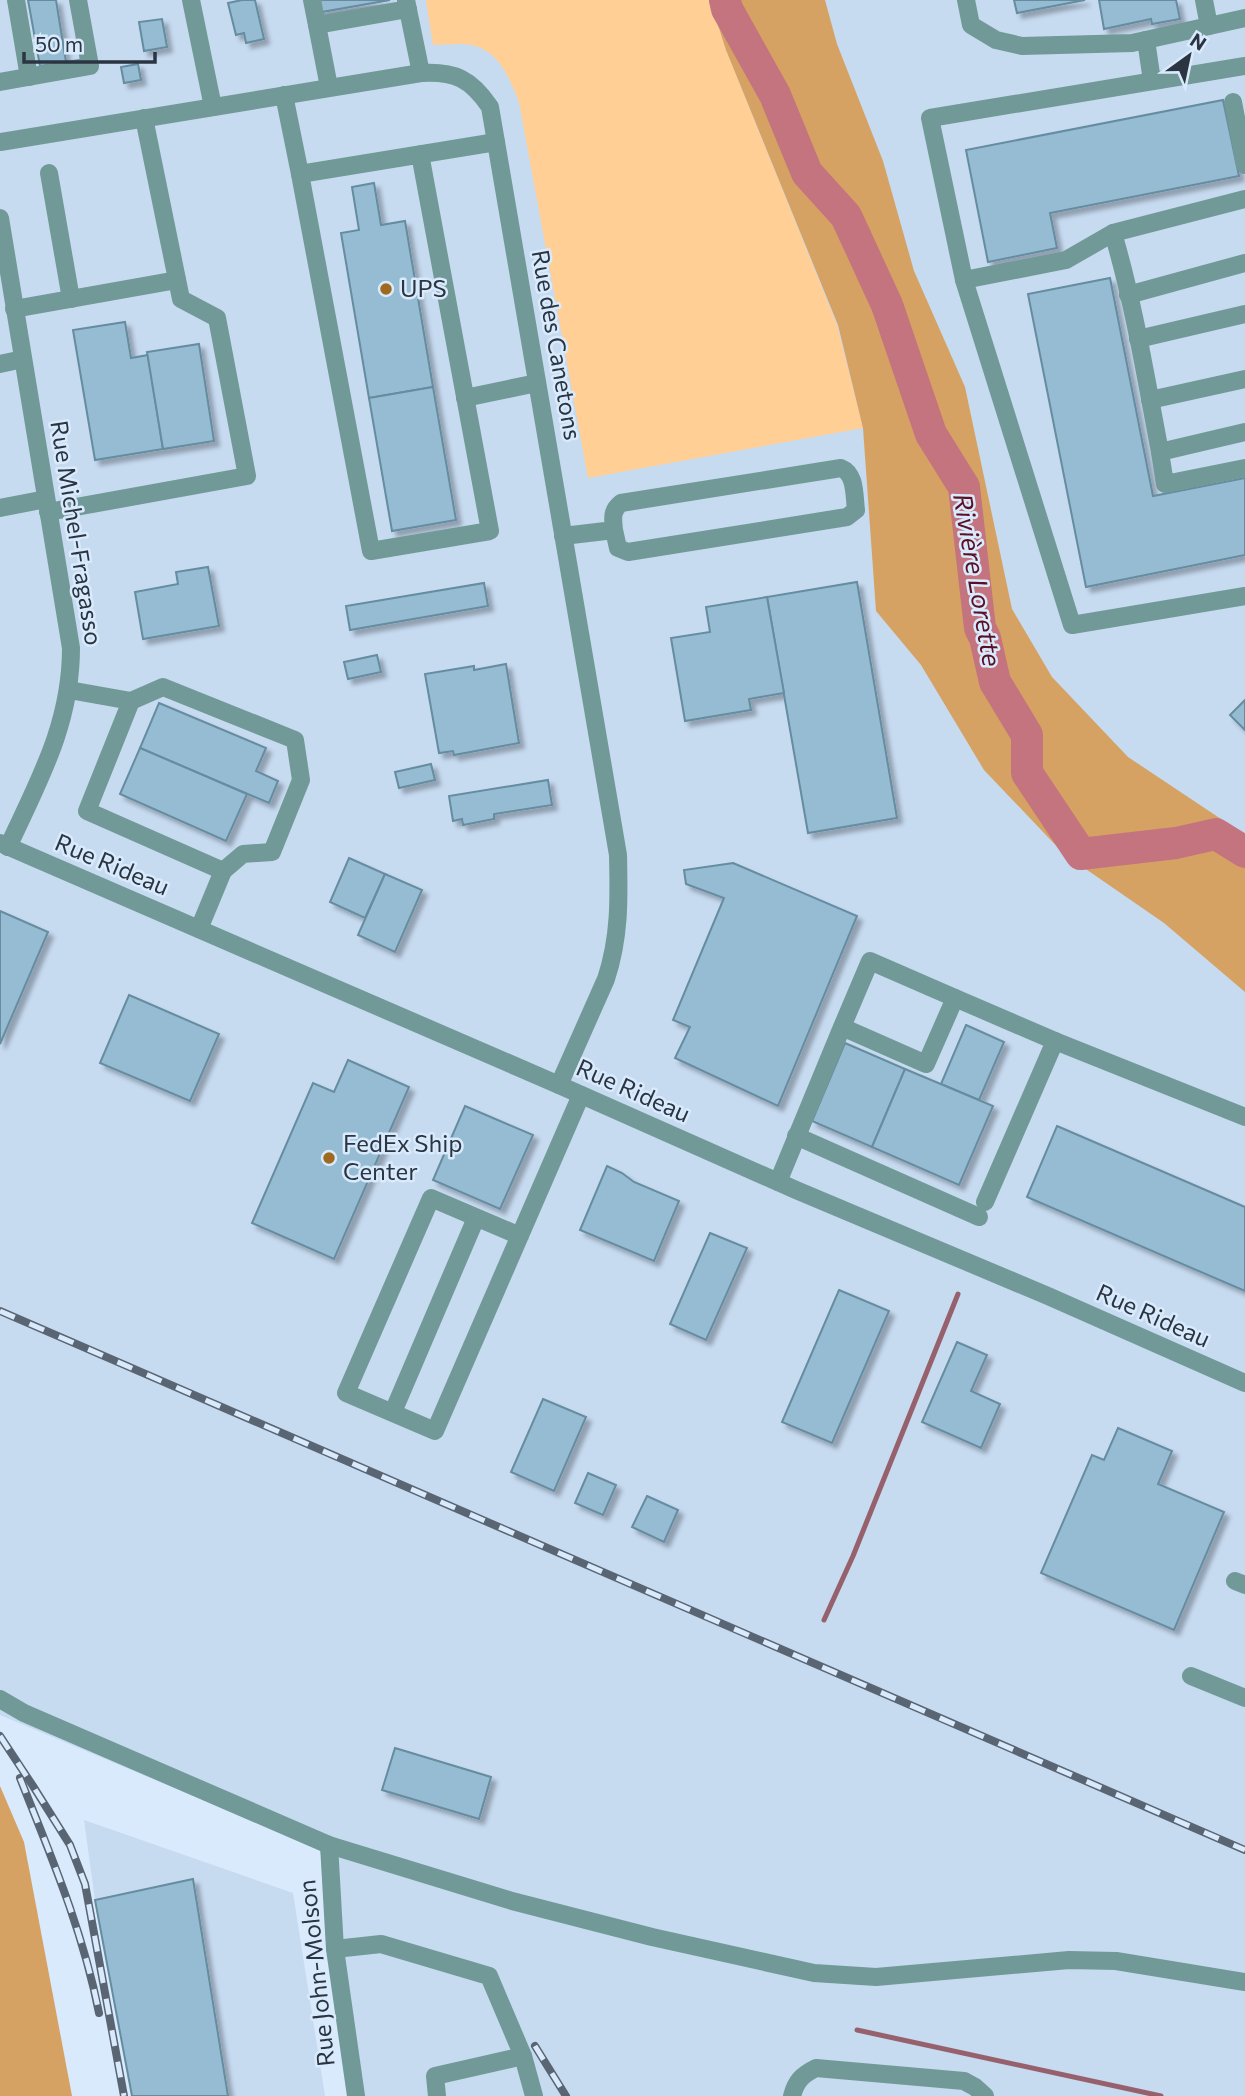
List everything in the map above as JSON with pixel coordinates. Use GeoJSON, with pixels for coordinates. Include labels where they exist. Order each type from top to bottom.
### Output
{"type":"FeatureCollection","features":[{"type":"Feature","properties":{"kind":"street"},"geometry":{"type":"LineString","coordinates":[[16,0],[29,77]]}},
{"type":"Feature","properties":{"kind":"street"},"geometry":{"type":"LineString","coordinates":[[0,82],[90,66],[78,0]]}},
{"type":"Feature","properties":{"kind":"street"},"geometry":{"type":"LineString","coordinates":[[191,0],[213,107]]}},
{"type":"Feature","properties":{"kind":"street"},"geometry":{"type":"LineString","coordinates":[[312,0],[329,87]]}},
{"type":"Feature","properties":{"kind":"street"},"geometry":{"type":"LineString","coordinates":[[966,0],[971,25],[996,40],[1022,46],[1132,43],[1245,18]]}},
{"type":"Feature","properties":{"kind":"street"},"geometry":{"type":"LineString","coordinates":[[1204,0],[1209,26]]}},
{"type":"Feature","properties":{"kind":"street"},"geometry":{"type":"LineString","coordinates":[[317,25],[407,4],[421,73]]}},
{"type":"Feature","properties":{"kind":"street"},"geometry":{"type":"LineString","coordinates":[[1146,40],[1152,81]]}},
{"type":"Feature","properties":{"kind":"street"},"geometry":{"type":"LineString","coordinates":[[1245,66],[930,118],[964,280],[1073,625],[1245,596]]}},
{"type":"Feature","properties":{"kind":"street","name":"Rue des Canetons"},"geometry":{"type":"LineString","coordinates":[[0,142],[421,73],[440,72],[460,77],[478,89],[490,107],[618,855],[620,911],[612,962],[559,1085]]}},
{"type":"Feature","properties":{"kind":"street"},"geometry":{"type":"LineString","coordinates":[[284,95],[372,551],[490,531],[420,154]]}},
{"type":"Feature","properties":{"kind":"street"},"geometry":{"type":"LineString","coordinates":[[1233,102],[1245,165]]}},
{"type":"Feature","properties":{"kind":"street"},"geometry":{"type":"LineString","coordinates":[[0,508],[47,505],[247,476],[217,318],[181,299],[144,118]]}},
{"type":"Feature","properties":{"kind":"street"},"geometry":{"type":"LineString","coordinates":[[300,174],[496,142]]}},
{"type":"Feature","properties":{"kind":"street"},"geometry":{"type":"LineString","coordinates":[[49,173],[71,299]]}},
{"type":"Feature","properties":{"kind":"street"},"geometry":{"type":"LineString","coordinates":[[964,280],[1066,260],[1113,233],[1245,199]]}},
{"type":"Feature","properties":{"kind":"street","name":"Rue Michel-Fragasso"},"geometry":{"type":"LineString","coordinates":[[0,218],[71,648],[69,690],[54,746],[4,845]]}},
{"type":"Feature","properties":{"kind":"street"},"geometry":{"type":"LineString","coordinates":[[1113,233],[1138,339],[1165,484],[1245,468]]}},
{"type":"Feature","properties":{"kind":"street"},"geometry":{"type":"LineString","coordinates":[[1128,295],[1245,263]]}},
{"type":"Feature","properties":{"kind":"street"},"geometry":{"type":"LineString","coordinates":[[14,309],[177,280]]}},
{"type":"Feature","properties":{"kind":"street"},"geometry":{"type":"LineString","coordinates":[[1138,339],[1245,314]]}},
{"type":"Feature","properties":{"kind":"street"},"geometry":{"type":"LineString","coordinates":[[0,364],[23,359]]}},
{"type":"Feature","properties":{"kind":"street"},"geometry":{"type":"LineString","coordinates":[[1150,400],[1245,379]]}},
{"type":"Feature","properties":{"kind":"street"},"geometry":{"type":"LineString","coordinates":[[465,398],[537,383]]}},
{"type":"Feature","properties":{"kind":"street"},"geometry":{"type":"LineString","coordinates":[[1160,452],[1245,432]]}},
{"type":"Feature","properties":{"kind":"street"},"geometry":{"type":"LineString","coordinates":[[841,468],[848,470],[851,476],[856,510],[847,517],[628,552],[618,548],[614,530],[613,514],[621,503],[841,468]]}},
{"type":"Feature","properties":{"kind":"street"},"geometry":{"type":"LineString","coordinates":[[564,536],[614,530]]}},
{"type":"Feature","properties":{"kind":"street"},"geometry":{"type":"LineString","coordinates":[[69,690],[131,701],[163,687],[295,740],[301,780],[272,852],[243,854],[223,871],[199,929]]}},
{"type":"Feature","properties":{"kind":"street"},"geometry":{"type":"LineString","coordinates":[[131,701],[87,811],[223,871]]}},
{"type":"Feature","properties":{"kind":"street","name":"Rue Rideau"},"geometry":{"type":"LineString","coordinates":[[4,845],[1245,1383]]}},
{"type":"Feature","properties":{"kind":"street"},"geometry":{"type":"LineString","coordinates":[[778,1182],[870,961],[1055,1041],[1245,1117]]}},
{"type":"Feature","properties":{"kind":"street"},"geometry":{"type":"LineString","coordinates":[[842,1027],[926,1064],[955,998]]}},
{"type":"Feature","properties":{"kind":"street"},"geometry":{"type":"LineString","coordinates":[[796,1136],[982,1210],[1055,1041]]}},
{"type":"Feature","properties":{"kind":"street"},"geometry":{"type":"LineString","coordinates":[[520,1236],[431,1198],[346,1393],[435,1431],[520,1236],[581,1095]]}},
{"type":"Feature","properties":{"kind":"street"},"geometry":{"type":"LineString","coordinates":[[393,1412],[476,1218]]}},
{"type":"Feature","properties":{"kind":"street"},"geometry":{"type":"LineString","coordinates":[[1191,1676],[1245,1698]]}},
{"type":"Feature","properties":{"kind":"street"},"geometry":{"type":"LineString","coordinates":[[0,1699],[24,1713],[328,1845],[512,1901],[652,1937],[814,1973],[876,1977],[1081,1960],[1116,1961],[1245,1982]]}},
{"type":"Feature","properties":{"kind":"street","name":"Rue John-Molson"},"geometry":{"type":"LineString","coordinates":[[328,1845],[335,1949],[356,2096]]}},
{"type":"Feature","properties":{"kind":"street"},"geometry":{"type":"LineString","coordinates":[[335,1949],[382,1944],[489,1976],[523,2056],[534,2096]]}},
{"type":"Feature","properties":{"kind":"street"},"geometry":{"type":"LineString","coordinates":[[437,2096],[435,2077],[523,2056]]}},
{"type":"Feature","properties":{"kind":"street"},"geometry":{"type":"LineString","coordinates":[[792,2096],[802,2075],[816,2068],[964,2081],[985,2096]]}},
{"type":"Feature","properties":{"kind":"shaded area"},"geometry":{"type":"Polygon","coordinates":[[[0,0],[1245,0],[1245,2096],[356,2096],[320,1849],[0,1715],[0,0]]]}},
{"type":"Feature","properties":{"kind":"shaded area"},"geometry":{"type":"Polygon","coordinates":[[[426,0],[710,0],[726,50],[837,325],[863,428],[588,478],[519,102],[502,67],[489,53],[471,45],[433,45],[426,0]]]}},
{"type":"Feature","properties":{"kind":"shaded area"},"geometry":{"type":"Polygon","coordinates":[[[710,0],[825,0],[837,44],[883,161],[914,271],[965,387],[1012,609],[1052,677],[1128,757],[1245,835],[1245,992],[1164,923],[1064,854],[984,770],[921,665],[876,611],[863,428],[838,325],[726,50],[710,0]]]}},
{"type":"Feature","properties":{"kind":"shaded area"},"geometry":{"type":"Polygon","coordinates":[[[0,1786],[24,1842],[72,2096],[0,2096],[0,1786]]]}},
{"type":"Feature","properties":{"kind":"shaded area"},"geometry":{"type":"Polygon","coordinates":[[[84,1820],[293,1893],[325,2096],[132,2096],[95,1900],[84,1820]]]}},
{"type":"Feature","properties":{"kind":"building"},"geometry":{"type":"Polygon","coordinates":[[[28,0],[56,0],[66,62],[40,66],[28,0]]]}},
{"type":"Feature","properties":{"kind":"building"},"geometry":{"type":"Polygon","coordinates":[[[255,0],[264,39],[246,43],[244,33],[236,35],[228,3],[255,0]]]}},
{"type":"Feature","properties":{"kind":"building"},"geometry":{"type":"Polygon","coordinates":[[[314,0],[390,0],[316,13],[314,0]]]}},
{"type":"Feature","properties":{"kind":"building"},"geometry":{"type":"Polygon","coordinates":[[[1014,0],[1085,0],[1017,13],[1014,0]]]}},
{"type":"Feature","properties":{"kind":"building"},"geometry":{"type":"Polygon","coordinates":[[[1099,0],[1176,0],[1180,19],[1152,24],[1151,19],[1104,29],[1099,0]]]}},
{"type":"Feature","properties":{"kind":"building"},"geometry":{"type":"Polygon","coordinates":[[[162,19],[167,47],[144,51],[139,22],[162,19]]]}},
{"type":"Feature","properties":{"kind":"building"},"geometry":{"type":"Polygon","coordinates":[[[138,64],[141,80],[124,83],[121,67],[138,64]]]}},
{"type":"Feature","properties":{"kind":"building"},"geometry":{"type":"Polygon","coordinates":[[[1223,100],[1239,176],[1050,213],[1057,248],[988,262],[966,150],[1223,100]]]}},
{"type":"Feature","properties":{"kind":"building"},"geometry":{"type":"Polygon","coordinates":[[[374,183],[381,225],[405,221],[433,387],[369,398],[341,233],[359,230],[352,187],[374,183]]]}},
{"type":"Feature","properties":{"kind":"building"},"geometry":{"type":"Polygon","coordinates":[[[1110,278],[1153,496],[1245,478],[1245,555],[1086,587],[1028,294],[1110,278]]]}},
{"type":"Feature","properties":{"kind":"building"},"geometry":{"type":"Polygon","coordinates":[[[125,322],[131,358],[148,355],[163,449],[95,460],[73,330],[125,322]]]}},
{"type":"Feature","properties":{"kind":"building"},"geometry":{"type":"Polygon","coordinates":[[[199,344],[214,441],[163,449],[147,352],[199,344]]]}},
{"type":"Feature","properties":{"kind":"building"},"geometry":{"type":"Polygon","coordinates":[[[433,387],[456,520],[392,531],[369,398],[433,387]]]}},
{"type":"Feature","properties":{"kind":"building"},"geometry":{"type":"Polygon","coordinates":[[[208,567],[219,626],[143,639],[135,592],[178,584],[176,572],[208,567]]]}},
{"type":"Feature","properties":{"kind":"building"},"geometry":{"type":"Polygon","coordinates":[[[857,582],[897,818],[808,833],[767,597],[857,582]]]}},
{"type":"Feature","properties":{"kind":"building"},"geometry":{"type":"Polygon","coordinates":[[[484,583],[488,606],[350,630],[346,606],[484,583]]]}},
{"type":"Feature","properties":{"kind":"building"},"geometry":{"type":"Polygon","coordinates":[[[767,597],[784,693],[749,699],[751,710],[685,721],[671,638],[710,632],[706,607],[767,597]]]}},
{"type":"Feature","properties":{"kind":"building"},"geometry":{"type":"Polygon","coordinates":[[[377,655],[381,672],[348,679],[344,662],[377,655]]]}},
{"type":"Feature","properties":{"kind":"building"},"geometry":{"type":"Polygon","coordinates":[[[506,664],[519,743],[454,755],[453,751],[439,753],[425,674],[506,664]]]}},
{"type":"Feature","properties":{"kind":"building"},"geometry":{"type":"Polygon","coordinates":[[[1245,700],[1245,730],[1230,715],[1245,700]]]}},
{"type":"Feature","properties":{"kind":"building"},"geometry":{"type":"Polygon","coordinates":[[[159,703],[266,748],[256,771],[278,781],[269,803],[140,748],[159,703]]]}},
{"type":"Feature","properties":{"kind":"building"},"geometry":{"type":"Polygon","coordinates":[[[140,748],[247,794],[226,841],[120,794],[140,748]]]}},
{"type":"Feature","properties":{"kind":"building"},"geometry":{"type":"Polygon","coordinates":[[[431,764],[435,780],[399,788],[395,772],[431,764]]]}},
{"type":"Feature","properties":{"kind":"building"},"geometry":{"type":"Polygon","coordinates":[[[548,780],[552,805],[494,814],[494,819],[463,825],[462,819],[453,821],[449,796],[548,780]]]}},
{"type":"Feature","properties":{"kind":"building"},"geometry":{"type":"Polygon","coordinates":[[[349,858],[385,874],[365,918],[330,902],[349,858]]]}},
{"type":"Feature","properties":{"kind":"building"},"geometry":{"type":"Polygon","coordinates":[[[733,863],[857,916],[778,1106],[675,1058],[690,1027],[673,1020],[724,898],[686,884],[684,870],[733,863]]]}},
{"type":"Feature","properties":{"kind":"building"},"geometry":{"type":"Polygon","coordinates":[[[385,874],[422,890],[395,952],[358,935],[385,874]]]}},
{"type":"Feature","properties":{"kind":"building"},"geometry":{"type":"Polygon","coordinates":[[[0,911],[48,932],[0,1044],[0,911]]]}},
{"type":"Feature","properties":{"kind":"building"},"geometry":{"type":"Polygon","coordinates":[[[129,995],[219,1034],[190,1101],[100,1063],[129,995]]]}},
{"type":"Feature","properties":{"kind":"building"},"geometry":{"type":"Polygon","coordinates":[[[966,1025],[1004,1042],[979,1100],[941,1084],[966,1025]]]}},
{"type":"Feature","properties":{"kind":"building"},"geometry":{"type":"Polygon","coordinates":[[[845,1043],[905,1069],[872,1147],[812,1121],[845,1043]]]}},
{"type":"Feature","properties":{"kind":"building","name":"FedEx Ship Center"},"geometry":{"type":"Polygon","coordinates":[[[348,1060],[409,1087],[334,1259],[252,1223],[313,1083],[334,1092],[348,1060]]]}},
{"type":"Feature","properties":{"kind":"building"},"geometry":{"type":"Polygon","coordinates":[[[905,1069],[993,1106],[959,1185],[872,1147],[905,1069]]]}},
{"type":"Feature","properties":{"kind":"building"},"geometry":{"type":"Polygon","coordinates":[[[465,1106],[533,1135],[500,1209],[433,1180],[465,1106]]]}},
{"type":"Feature","properties":{"kind":"building"},"geometry":{"type":"Polygon","coordinates":[[[1057,1126],[1245,1207],[1245,1291],[1027,1197],[1057,1126]]]}},
{"type":"Feature","properties":{"kind":"building"},"geometry":{"type":"Polygon","coordinates":[[[607,1166],[634,1182],[679,1201],[654,1261],[580,1230],[607,1166]]]}},
{"type":"Feature","properties":{"kind":"building"},"geometry":{"type":"Polygon","coordinates":[[[710,1233],[747,1248],[706,1340],[670,1324],[710,1233]]]}},
{"type":"Feature","properties":{"kind":"building"},"geometry":{"type":"Polygon","coordinates":[[[839,1290],[889,1311],[832,1443],[782,1422],[839,1290]]]}},
{"type":"Feature","properties":{"kind":"building"},"geometry":{"type":"Polygon","coordinates":[[[957,1342],[987,1355],[971,1391],[1000,1404],[981,1448],[922,1422],[957,1342]]]}},
{"type":"Feature","properties":{"kind":"building"},"geometry":{"type":"Polygon","coordinates":[[[543,1399],[586,1417],[554,1491],[511,1472],[543,1399]]]}},
{"type":"Feature","properties":{"kind":"building"},"geometry":{"type":"Polygon","coordinates":[[[1118,1428],[1172,1451],[1158,1484],[1224,1512],[1174,1630],[1041,1573],[1092,1455],[1104,1460],[1118,1428]]]}},
{"type":"Feature","properties":{"kind":"building"},"geometry":{"type":"Polygon","coordinates":[[[588,1473],[616,1485],[603,1515],[575,1503],[588,1473]]]}},
{"type":"Feature","properties":{"kind":"building"},"geometry":{"type":"Polygon","coordinates":[[[647,1496],[678,1510],[664,1542],[632,1527],[647,1496]]]}},
{"type":"Feature","properties":{"kind":"building"},"geometry":{"type":"Polygon","coordinates":[[[395,1748],[491,1777],[479,1819],[382,1790],[395,1748]]]}},
{"type":"Feature","properties":{"kind":"building"},"geometry":{"type":"Polygon","coordinates":[[[193,1879],[228,2096],[132,2096],[95,1900],[193,1879]]]}},
{"type":"Feature","properties":{"kind":"waterway","name":"Rivière Lorette"},"geometry":{"type":"LineString","coordinates":[[725,0],[727,9],[775,95],[807,173],[846,216],[887,305],[931,434],[964,487],[980,628],[985,638],[995,682],[1027,735],[1027,773],[1081,854],[1176,843],[1216,834],[1245,852]]}},
{"type":"Feature","properties":{"kind":"waterway"},"geometry":{"type":"LineString","coordinates":[[824,1620],[853,1556],[958,1294]]}},
{"type":"Feature","properties":{"kind":"waterway"},"geometry":{"type":"LineString","coordinates":[[857,2030],[1161,2096]]}},
{"type":"Feature","properties":{"kind":"railway"},"geometry":{"type":"LineString","coordinates":[[0,1311],[1245,1850]]}},
{"type":"Feature","properties":{"kind":"railway"},"geometry":{"type":"LineString","coordinates":[[0,1736],[70,1845],[85,1884],[124,2096]]}},
{"type":"Feature","properties":{"kind":"railway"},"geometry":{"type":"LineString","coordinates":[[20,1778],[75,1923],[99,2013]]}},
{"type":"Feature","properties":{"kind":"railway"},"geometry":{"type":"LineString","coordinates":[[535,2046],[566,2096]]}},
{"type":"Feature","properties":{"kind":"place","name":"UPS"},"geometry":{"type":"Point","coordinates":[386,289]}},
{"type":"Feature","properties":{"kind":"place","name":"FedEx Ship Center"},"geometry":{"type":"Point","coordinates":[329,1158]}}]}
